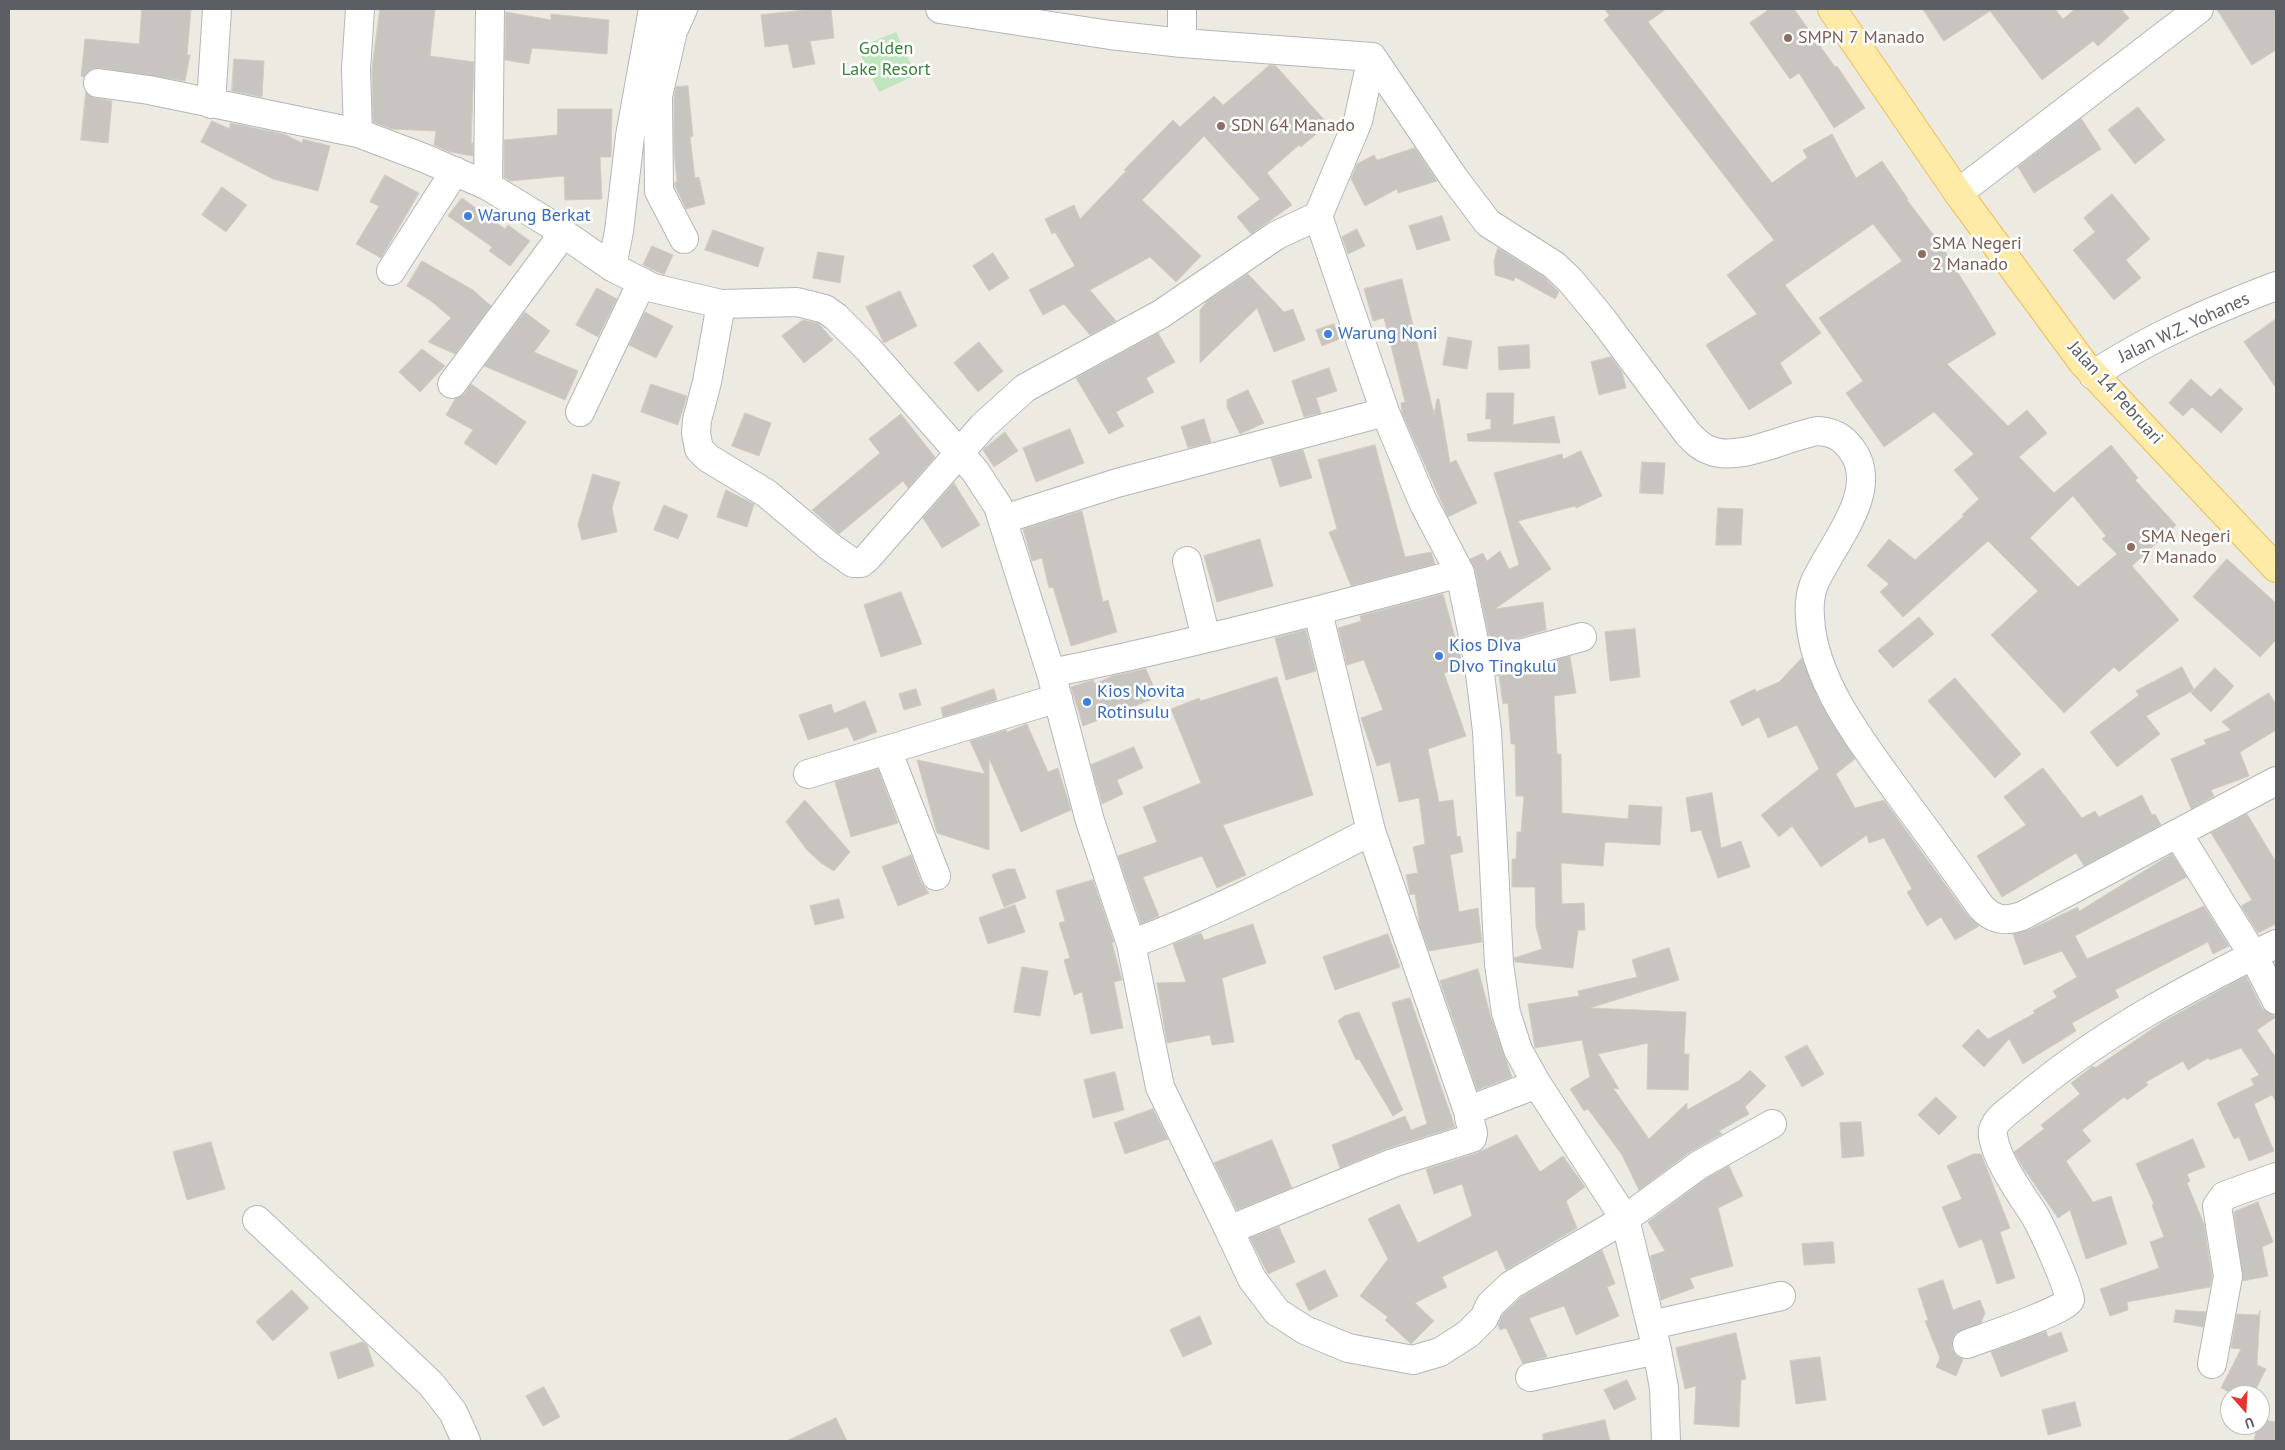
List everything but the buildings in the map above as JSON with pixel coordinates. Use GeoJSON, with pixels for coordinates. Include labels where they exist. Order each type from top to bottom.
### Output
{"type":"FeatureCollection","features":[{"type":"Feature","properties":{"kind":"main road","name":"Jalan 14 Pebruari"},"geometry":{"type":"LineString","coordinates":[[1832,9],[1958,193],[2094,375],[2276,568]]}},
{"type":"Feature","properties":{"kind":"street"},"geometry":{"type":"LineString","coordinates":[[211,104],[217,9]]}},
{"type":"Feature","properties":{"kind":"street"},"geometry":{"type":"LineString","coordinates":[[358,133],[356,69],[360,9]]}},
{"type":"Feature","properties":{"kind":"street"},"geometry":{"type":"LineString","coordinates":[[488,186],[490,9]]}},
{"type":"Feature","properties":{"kind":"street"},"geometry":{"type":"LineString","coordinates":[[612,266],[619,231],[632,126],[653,9]]}},
{"type":"Feature","properties":{"kind":"street"},"geometry":{"type":"LineString","coordinates":[[683,9],[673,31],[658,96],[659,191],[684,239]]}},
{"type":"Feature","properties":{"kind":"street"},"geometry":{"type":"LineString","coordinates":[[940,9],[1110,35],[1182,43],[1372,57]]}},
{"type":"Feature","properties":{"kind":"street"},"geometry":{"type":"LineString","coordinates":[[1182,9],[1182,43]]}},
{"type":"Feature","properties":{"kind":"street"},"geometry":{"type":"LineString","coordinates":[[1958,193],[2199,9]]}},
{"type":"Feature","properties":{"kind":"street"},"geometry":{"type":"LineString","coordinates":[[1372,57],[1358,121],[1318,216],[1385,412],[1423,502],[1460,574],[1478,665],[1487,731],[1499,964],[1511,1032],[1537,1084],[1625,1219],[1654,1337],[1664,1388],[1666,1441]]}},
{"type":"Feature","properties":{"kind":"street"},"geometry":{"type":"LineString","coordinates":[[1372,57],[1443,163],[1488,224],[1554,265],[1570,280],[1603,320],[1688,434],[1700,445],[1714,452],[1740,452],[1818,431],[1837,436],[1844,440],[1853,451],[1861,469],[1860,491],[1854,509],[1814,584],[1809,602],[1811,635],[1824,672],[1863,744],[1988,914],[2001,920],[2022,916],[2276,781]]}},
{"type":"Feature","properties":{"kind":"street"},"geometry":{"type":"LineString","coordinates":[[98,83],[149,90],[358,133],[488,186],[612,266],[642,282],[679,295],[721,304],[797,302],[825,309],[868,348],[984,484],[1004,519],[1052,673],[1090,821],[1131,944],[1160,1087],[1244,1263],[1265,1299],[1277,1312],[1305,1330],[1348,1348],[1413,1360],[1440,1352],[1476,1326],[1490,1305],[1511,1285],[1625,1219],[1699,1165],[1772,1124]]}},
{"type":"Feature","properties":{"kind":"street"},"geometry":{"type":"LineString","coordinates":[[391,271],[455,171]]}},
{"type":"Feature","properties":{"kind":"street"},"geometry":{"type":"LineString","coordinates":[[721,304],[707,382],[697,420],[696,433],[699,449],[708,458],[766,493],[828,546],[853,563],[861,563],[959,453],[1008,402],[1025,388],[1181,302],[1277,235],[1318,216]]}},
{"type":"Feature","properties":{"kind":"street"},"geometry":{"type":"LineString","coordinates":[[452,384],[563,234]]}},
{"type":"Feature","properties":{"kind":"street"},"geometry":{"type":"LineString","coordinates":[[580,412],[642,282]]}},
{"type":"Feature","properties":{"kind":"street","name":"Jalan W.Z. Yohanes"},"geometry":{"type":"LineString","coordinates":[[2094,375],[2141,346],[2182,326],[2276,286]]}},
{"type":"Feature","properties":{"kind":"street"},"geometry":{"type":"LineString","coordinates":[[1004,519],[1145,475],[1385,412]]}},
{"type":"Feature","properties":{"kind":"street"},"geometry":{"type":"LineString","coordinates":[[1186,561],[1191,641]]}},
{"type":"Feature","properties":{"kind":"street"},"geometry":{"type":"LineString","coordinates":[[1052,673],[1318,612],[1460,574]]}},
{"type":"Feature","properties":{"kind":"street"},"geometry":{"type":"LineString","coordinates":[[1229,1230],[1400,1160],[1472,1138],[1473,1133],[1469,1114],[1371,831],[1318,612]]}},
{"type":"Feature","properties":{"kind":"street"},"geometry":{"type":"LineString","coordinates":[[1478,665],[1582,637]]}},
{"type":"Feature","properties":{"kind":"street"},"geometry":{"type":"LineString","coordinates":[[808,774],[1058,698]]}},
{"type":"Feature","properties":{"kind":"street"},"geometry":{"type":"LineString","coordinates":[[886,750],[936,876]]}},
{"type":"Feature","properties":{"kind":"street"},"geometry":{"type":"LineString","coordinates":[[1131,944],[1207,914],[1279,880],[1371,831]]}},
{"type":"Feature","properties":{"kind":"street"},"geometry":{"type":"LineString","coordinates":[[2178,834],[2265,950],[2276,1000]]}},
{"type":"Feature","properties":{"kind":"street"},"geometry":{"type":"LineString","coordinates":[[1967,1344],[2040,1316],[2065,1305],[2070,1300],[2036,1219],[1996,1148],[1992,1133],[1997,1122],[2050,1076],[2092,1046],[2134,1020],[2265,950]]}},
{"type":"Feature","properties":{"kind":"street"},"geometry":{"type":"LineString","coordinates":[[1469,1114],[1472,1109],[1537,1084]]}},
{"type":"Feature","properties":{"kind":"street"},"geometry":{"type":"LineString","coordinates":[[2212,1364],[2228,1276],[2217,1206],[2219,1199],[2276,1177]]}},
{"type":"Feature","properties":{"kind":"street"},"geometry":{"type":"LineString","coordinates":[[257,1220],[431,1384],[453,1412],[466,1441]]}},
{"type":"Feature","properties":{"kind":"street"},"geometry":{"type":"LineString","coordinates":[[1530,1377],[1781,1296]]}},
{"type":"Feature","properties":{"kind":"green space","name":"Golden Lake Resort"},"geometry":{"type":"Polygon","coordinates":[[[896,32],[916,75],[879,92],[857,48],[896,32]]]}},
{"type":"Feature","properties":{"kind":"place","name":"SMPN 7 Manado"},"geometry":{"type":"Point","coordinates":[1788,38]}},
{"type":"Feature","properties":{"kind":"place","name":"SDN 64 Manado"},"geometry":{"type":"Point","coordinates":[1221,126]}},
{"type":"Feature","properties":{"kind":"place","name":"Warung Berkat"},"geometry":{"type":"Point","coordinates":[468,216]}},
{"type":"Feature","properties":{"kind":"place","name":"SMA Negeri 2 Manado"},"geometry":{"type":"Point","coordinates":[1922,254]}},
{"type":"Feature","properties":{"kind":"place","name":"Warung Noni"},"geometry":{"type":"Point","coordinates":[1328,334]}},
{"type":"Feature","properties":{"kind":"place","name":"SMA Negeri 7 Manado"},"geometry":{"type":"Point","coordinates":[2131,547]}},
{"type":"Feature","properties":{"kind":"place","name":"Kios DIva DIvo Tingkulu"},"geometry":{"type":"Point","coordinates":[1439,656]}},
{"type":"Feature","properties":{"kind":"place","name":"Kios Novita Rotinsulu"},"geometry":{"type":"Point","coordinates":[1087,702]}}]}
